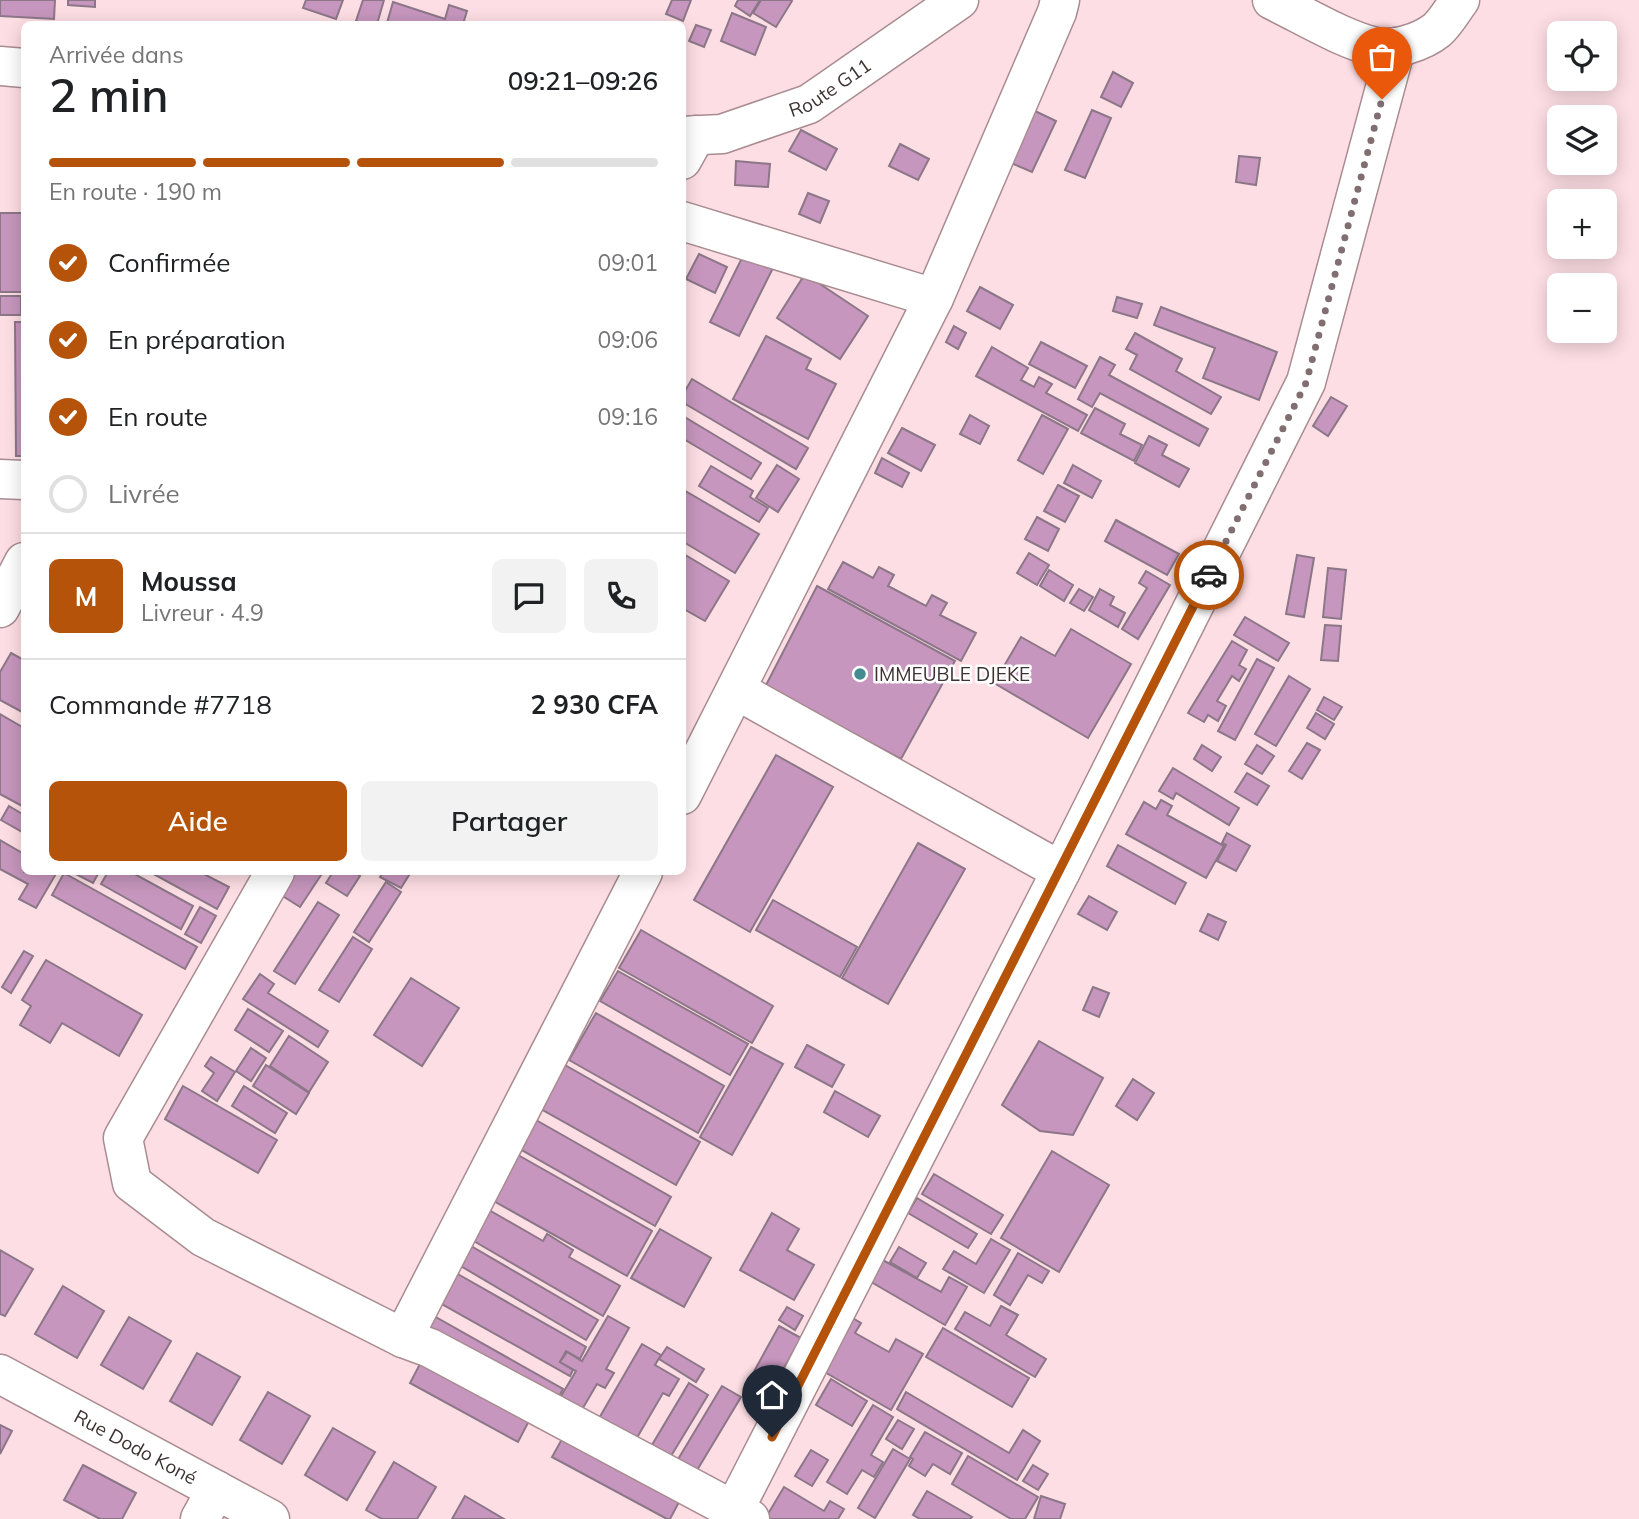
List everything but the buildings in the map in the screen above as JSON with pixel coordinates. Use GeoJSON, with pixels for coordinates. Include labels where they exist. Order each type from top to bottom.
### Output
{"type":"FeatureCollection","features":[{"type":"Feature","properties":{"kind":"street","name":"Route G11"},"geometry":{"type":"LineString","coordinates":[[687,144],[809,104],[959,0]]}},
{"type":"Feature","properties":{"kind":"street"},"geometry":{"type":"LineString","coordinates":[[686,787],[934,298],[1060,0]]}},
{"type":"Feature","properties":{"kind":"street"},"geometry":{"type":"LineString","coordinates":[[1272,0],[1378,48],[1396,47],[1422,39],[1438,29],[1460,0]]}},
{"type":"Feature","properties":{"kind":"street"},"geometry":{"type":"LineString","coordinates":[[273,875],[123,1138],[132,1183],[203,1237],[403,1338],[430,1348],[742,1515],[1306,383],[1396,47]]}},
{"type":"Feature","properties":{"kind":"street"},"geometry":{"type":"LineString","coordinates":[[0,66],[21,68]]}},
{"type":"Feature","properties":{"kind":"street"},"geometry":{"type":"LineString","coordinates":[[686,222],[934,298]]}},
{"type":"Feature","properties":{"kind":"street"},"geometry":{"type":"LineString","coordinates":[[0,480],[21,480]]}},
{"type":"Feature","properties":{"kind":"street"},"geometry":{"type":"LineString","coordinates":[[0,607],[21,568]]}},
{"type":"Feature","properties":{"kind":"street"},"geometry":{"type":"LineString","coordinates":[[736,690],[1061,871]]}},
{"type":"Feature","properties":{"kind":"street"},"geometry":{"type":"LineString","coordinates":[[403,1338],[641,875]]}},
{"type":"Feature","properties":{"kind":"street","name":"Rue Dodo Koné"},"geometry":{"type":"LineString","coordinates":[[0,1374],[208,1505],[270,1519]]}},
{"type":"Feature","properties":{"kind":"way so far"},"geometry":{"type":"LineString","coordinates":[[1209,575],[1306,383],[1382,99]]}},
{"type":"Feature","properties":{"kind":"place","name":"IMMEUBLE DJEKE"},"geometry":{"type":"Point","coordinates":[860,674]}},
{"type":"Feature","properties":{"kind":"route"},"geometry":{"type":"LineString","coordinates":[[772,1437],[1049,896],[1209,575]]}}]}
